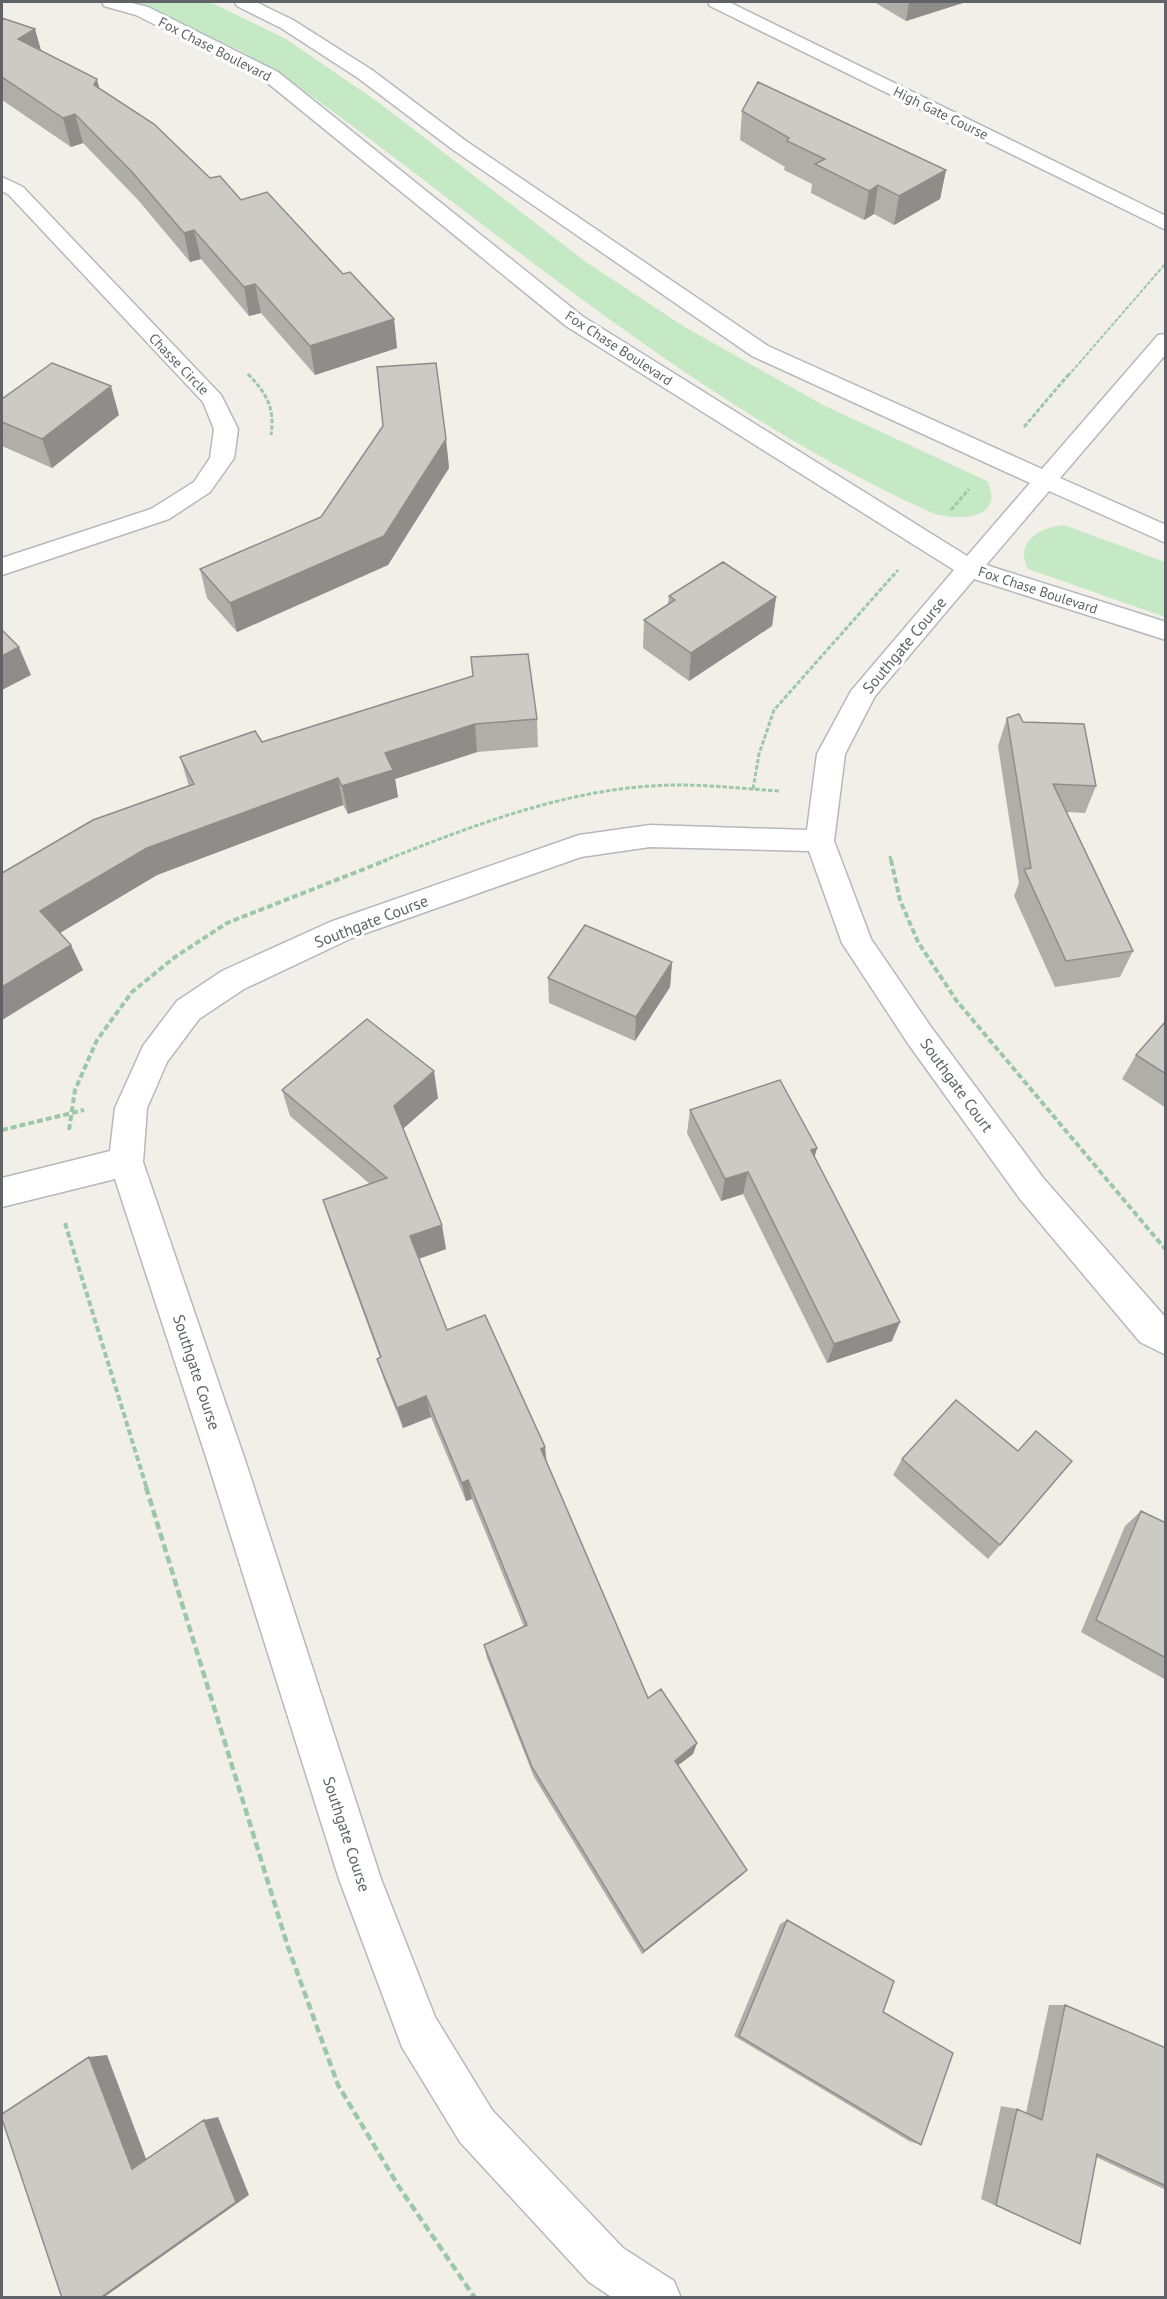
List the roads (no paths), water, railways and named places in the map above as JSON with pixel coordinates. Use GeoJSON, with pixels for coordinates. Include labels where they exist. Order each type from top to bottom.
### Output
{"type":"FeatureCollection","features":[{"type":"Feature","properties":{"kind":"street","name":"Fox Chase Boulevard"},"geometry":{"type":"LineString","coordinates":[[110,2],[142,11],[271,76],[574,321],[970,569],[1166,631]]}},
{"type":"Feature","properties":{"kind":"street"},"geometry":{"type":"LineString","coordinates":[[243,2],[287,24],[365,74],[459,145],[760,351],[1044,482],[1166,535]]}},
{"type":"Feature","properties":{"kind":"street","name":"High Gate Course"},"geometry":{"type":"LineString","coordinates":[[716,2],[1166,224]]}},
{"type":"Feature","properties":{"kind":"street","name":"Chasse Circle"},"geometry":{"type":"LineString","coordinates":[[2,567],[160,514],[202,487],[222,458],[226,429],[213,400],[6,190]]}},
{"type":"Feature","properties":{"kind":"street"},"geometry":{"type":"LineString","coordinates":[[970,569],[1166,339]]}},
{"type":"Feature","properties":{"kind":"street","name":"Southgate Course"},"geometry":{"type":"LineString","coordinates":[[825,794],[831,754],[864,690],[970,569]]}},
{"type":"Feature","properties":{"kind":"street","name":"Southgate Court"},"geometry":{"type":"LineString","coordinates":[[825,794],[820,841],[857,943],[920,1035],[1032,1189],[1153,1330],[1166,1339]]}},
{"type":"Feature","properties":{"kind":"street","name":"Southgate Course"},"geometry":{"type":"LineString","coordinates":[[657,2298],[606,2265],[476,2126],[418,2031],[360,1879],[227,1463],[126,1162],[131,1108],[154,1055],[188,1011],[233,980],[341,930],[579,846],[650,836],[820,841]]}},
{"type":"Feature","properties":{"kind":"street"},"geometry":{"type":"LineString","coordinates":[[2,1192],[126,1162]]}}]}
